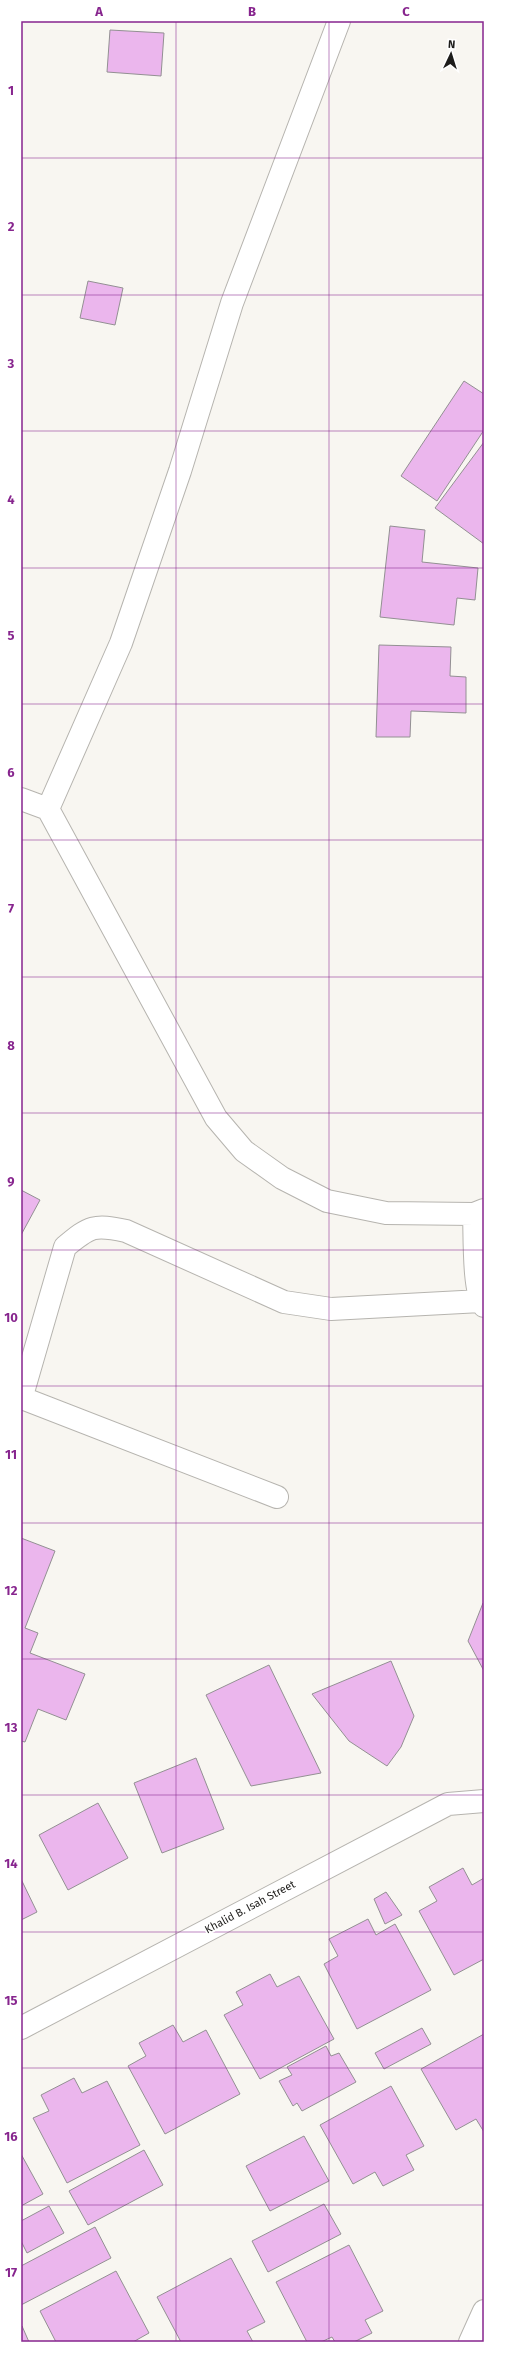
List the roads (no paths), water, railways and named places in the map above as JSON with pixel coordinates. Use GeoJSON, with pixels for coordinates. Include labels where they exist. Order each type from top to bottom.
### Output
{"type":"FeatureCollection","features":[{"type":"Feature","properties":{"kind":"street"},"geometry":{"type":"LineString","coordinates":[[48,809],[121,643],[180,471],[232,303],[339,21]]}},
{"type":"Feature","properties":{"kind":"street"},"geometry":{"type":"LineString","coordinates":[[21,799],[48,809],[216,1118],[244,1151],[282,1178],[327,1201],[386,1213],[479,1212],[476,1268],[482,1304],[331,1309],[284,1302],[126,1231],[103,1226],[84,1230],[65,1247],[21,1398],[277,1497]]}},
{"type":"Feature","properties":{"kind":"street","name":"Khalid B. Isah Street"},"geometry":{"type":"LineString","coordinates":[[21,2028],[448,1804],[484,1801]]}},
{"type":"Feature","properties":{"kind":"street"},"geometry":{"type":"LineString","coordinates":[[470,2342],[484,2311]]}}]}
